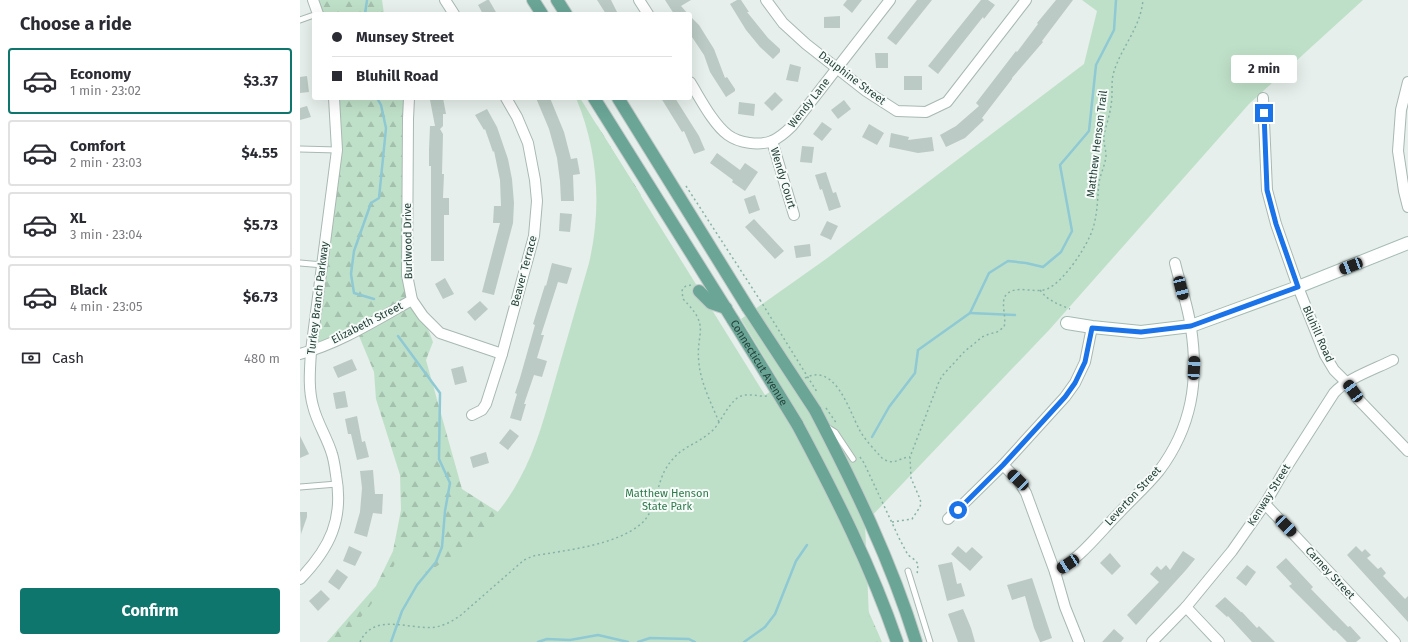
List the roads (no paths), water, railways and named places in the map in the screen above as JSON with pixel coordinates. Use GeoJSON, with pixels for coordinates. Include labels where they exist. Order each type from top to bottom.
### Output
{"type":"FeatureCollection","features":[{"type":"Feature","properties":{"kind":"main road"},"geometry":{"type":"LineString","coordinates":[[533,0],[541,12]]}},
{"type":"Feature","properties":{"kind":"main road"},"geometry":{"type":"LineString","coordinates":[[557,0],[565,12]]}},
{"type":"Feature","properties":{"kind":"main road","name":"Connecticut Avenue"},"geometry":{"type":"LineString","coordinates":[[595,100],[797,424],[824,473],[861,551],[883,603],[897,642]]}},
{"type":"Feature","properties":{"kind":"main road","name":"Connecticut Avenue"},"geometry":{"type":"LineString","coordinates":[[619,100],[748,308],[815,410],[842,462],[887,560],[916,642]]}},
{"type":"Feature","properties":{"kind":"main road"},"geometry":{"type":"LineString","coordinates":[[683,239],[699,230]]}},
{"type":"Feature","properties":{"kind":"main road"},"geometry":{"type":"LineString","coordinates":[[699,291],[711,303],[726,308]]}},
{"type":"Feature","properties":{"kind":"street"},"geometry":{"type":"LineString","coordinates":[[313,0],[316,12]]}},
{"type":"Feature","properties":{"kind":"street"},"geometry":{"type":"LineString","coordinates":[[445,0],[453,12]]}},
{"type":"Feature","properties":{"kind":"street"},"geometry":{"type":"LineString","coordinates":[[639,0],[647,12]]}},
{"type":"Feature","properties":{"kind":"street","name":"Dauphine Street"},"geometry":{"type":"LineString","coordinates":[[766,0],[783,23],[806,44],[838,67],[866,90],[897,111],[926,112],[947,102],[1026,0]]}},
{"type":"Feature","properties":{"kind":"street","name":"Wendy Lane"},"geometry":{"type":"LineString","coordinates":[[772,141],[792,126],[890,0]]}},
{"type":"Feature","properties":{"kind":"street"},"geometry":{"type":"LineString","coordinates":[[1408,82],[1401,110],[1398,151],[1408,207]]}},
{"type":"Feature","properties":{"kind":"street"},"geometry":{"type":"LineString","coordinates":[[692,85],[712,118],[727,134],[740,141],[756,143],[772,141]]}},
{"type":"Feature","properties":{"kind":"street","name":"Bluhill Road"},"geometry":{"type":"LineString","coordinates":[[1263,98],[1267,190],[1276,224],[1298,287],[1326,355],[1334,370],[1347,383],[1358,399],[1408,451]]}},
{"type":"Feature","properties":{"kind":"street","name":"Turkey Branch Parkway"},"geometry":{"type":"LineString","coordinates":[[300,580],[316,562],[327,544],[335,524],[338,503],[337,484],[332,454],[318,424],[312,404],[309,381],[311,351],[337,150],[334,100]]}},
{"type":"Feature","properties":{"kind":"street","name":"Burlwood Drive"},"geometry":{"type":"LineString","coordinates":[[409,100],[407,275],[412,300],[422,316],[440,333],[502,354]]}},
{"type":"Feature","properties":{"kind":"street","name":"Beaver Terrace"},"geometry":{"type":"LineString","coordinates":[[472,415],[482,410],[486,404],[502,354],[534,236],[537,201],[535,180],[528,143],[517,117],[507,100]]}},
{"type":"Feature","properties":{"kind":"street","name":"Wendy Court"},"geometry":{"type":"LineString","coordinates":[[772,141],[794,215]]}},
{"type":"Feature","properties":{"kind":"street"},"geometry":{"type":"LineString","coordinates":[[1067,323],[1092,328],[1141,332],[1191,326],[1298,287],[1408,243]]}},
{"type":"Feature","properties":{"kind":"street","name":"Leverton Street"},"geometry":{"type":"LineString","coordinates":[[1054,572],[1068,564],[1158,472],[1170,454],[1185,425],[1193,393],[1194,356],[1191,326],[1175,263]]}},
{"type":"Feature","properties":{"kind":"street","name":"Elizabeth Street"},"geometry":{"type":"LineString","coordinates":[[300,354],[311,351],[357,331],[412,300]]}},
{"type":"Feature","properties":{"kind":"street"},"geometry":{"type":"LineString","coordinates":[[948,519],[1003,465],[1065,397],[1075,383],[1085,362],[1092,328]]}},
{"type":"Feature","properties":{"kind":"street","name":"Kenway Street"},"geometry":{"type":"LineString","coordinates":[[1152,642],[1186,608],[1232,550],[1265,504],[1284,471],[1337,389],[1393,360]]}},
{"type":"Feature","properties":{"kind":"street"},"geometry":{"type":"LineString","coordinates":[[1003,465],[1018,480],[1026,493],[1065,607],[1079,642]]}},
{"type":"Feature","properties":{"kind":"street","name":"Carney Street"},"geometry":{"type":"LineString","coordinates":[[1265,504],[1395,642]]}},
{"type":"Feature","properties":{"kind":"street"},"geometry":{"type":"LineString","coordinates":[[1186,608],[1219,642]]}},
{"type":"Feature","properties":{"kind":"lane"},"geometry":{"type":"LineString","coordinates":[[300,20],[312,16]]}},
{"type":"Feature","properties":{"kind":"lane"},"geometry":{"type":"LineString","coordinates":[[300,149],[337,150]]}},
{"type":"Feature","properties":{"kind":"lane"},"geometry":{"type":"LineString","coordinates":[[300,263],[323,265]]}},
{"type":"Feature","properties":{"kind":"lane"},"geometry":{"type":"LineString","coordinates":[[822,424],[836,432],[853,459]]}},
{"type":"Feature","properties":{"kind":"lane"},"geometry":{"type":"LineString","coordinates":[[300,487],[337,484]]}},
{"type":"Feature","properties":{"kind":"lane"},"geometry":{"type":"LineString","coordinates":[[908,571],[930,642]]}},
{"type":"Feature","properties":{"kind":"waterway"},"geometry":{"type":"LineString","coordinates":[[365,12],[367,0]]}},
{"type":"Feature","properties":{"kind":"waterway"},"geometry":{"type":"LineString","coordinates":[[872,437],[889,407],[915,373],[918,350],[970,313],[989,273],[1008,261],[1043,267],[1061,252],[1072,231],[1060,165],[1089,131],[1096,65],[1114,30],[1116,0]]}},
{"type":"Feature","properties":{"kind":"waterway"},"geometry":{"type":"LineString","coordinates":[[374,299],[354,293],[351,274],[354,251],[371,203],[379,198],[386,128],[381,105],[378,100]]}},
{"type":"Feature","properties":{"kind":"waterway"},"geometry":{"type":"LineString","coordinates":[[970,313],[1015,315]]}},
{"type":"Feature","properties":{"kind":"waterway"},"geometry":{"type":"LineString","coordinates":[[391,642],[402,611],[417,585],[436,562],[442,547],[445,511],[450,483],[439,459],[440,393],[398,336]]}},
{"type":"Feature","properties":{"kind":"waterway"},"geometry":{"type":"LineString","coordinates":[[744,642],[765,627],[775,614],[796,561],[807,545]]}},
{"type":"Feature","properties":{"kind":"waterway"},"geometry":{"type":"LineString","coordinates":[[538,642],[547,639],[570,640],[598,635],[628,642]]}},
{"type":"Feature","properties":{"kind":"waterway"},"geometry":{"type":"LineString","coordinates":[[638,642],[650,638],[689,639],[695,642]]}},
{"type":"Feature","properties":{"kind":"park label","name":"Matthew Henson State Park"},"geometry":{"type":"Point","coordinates":[667,499]}}]}
